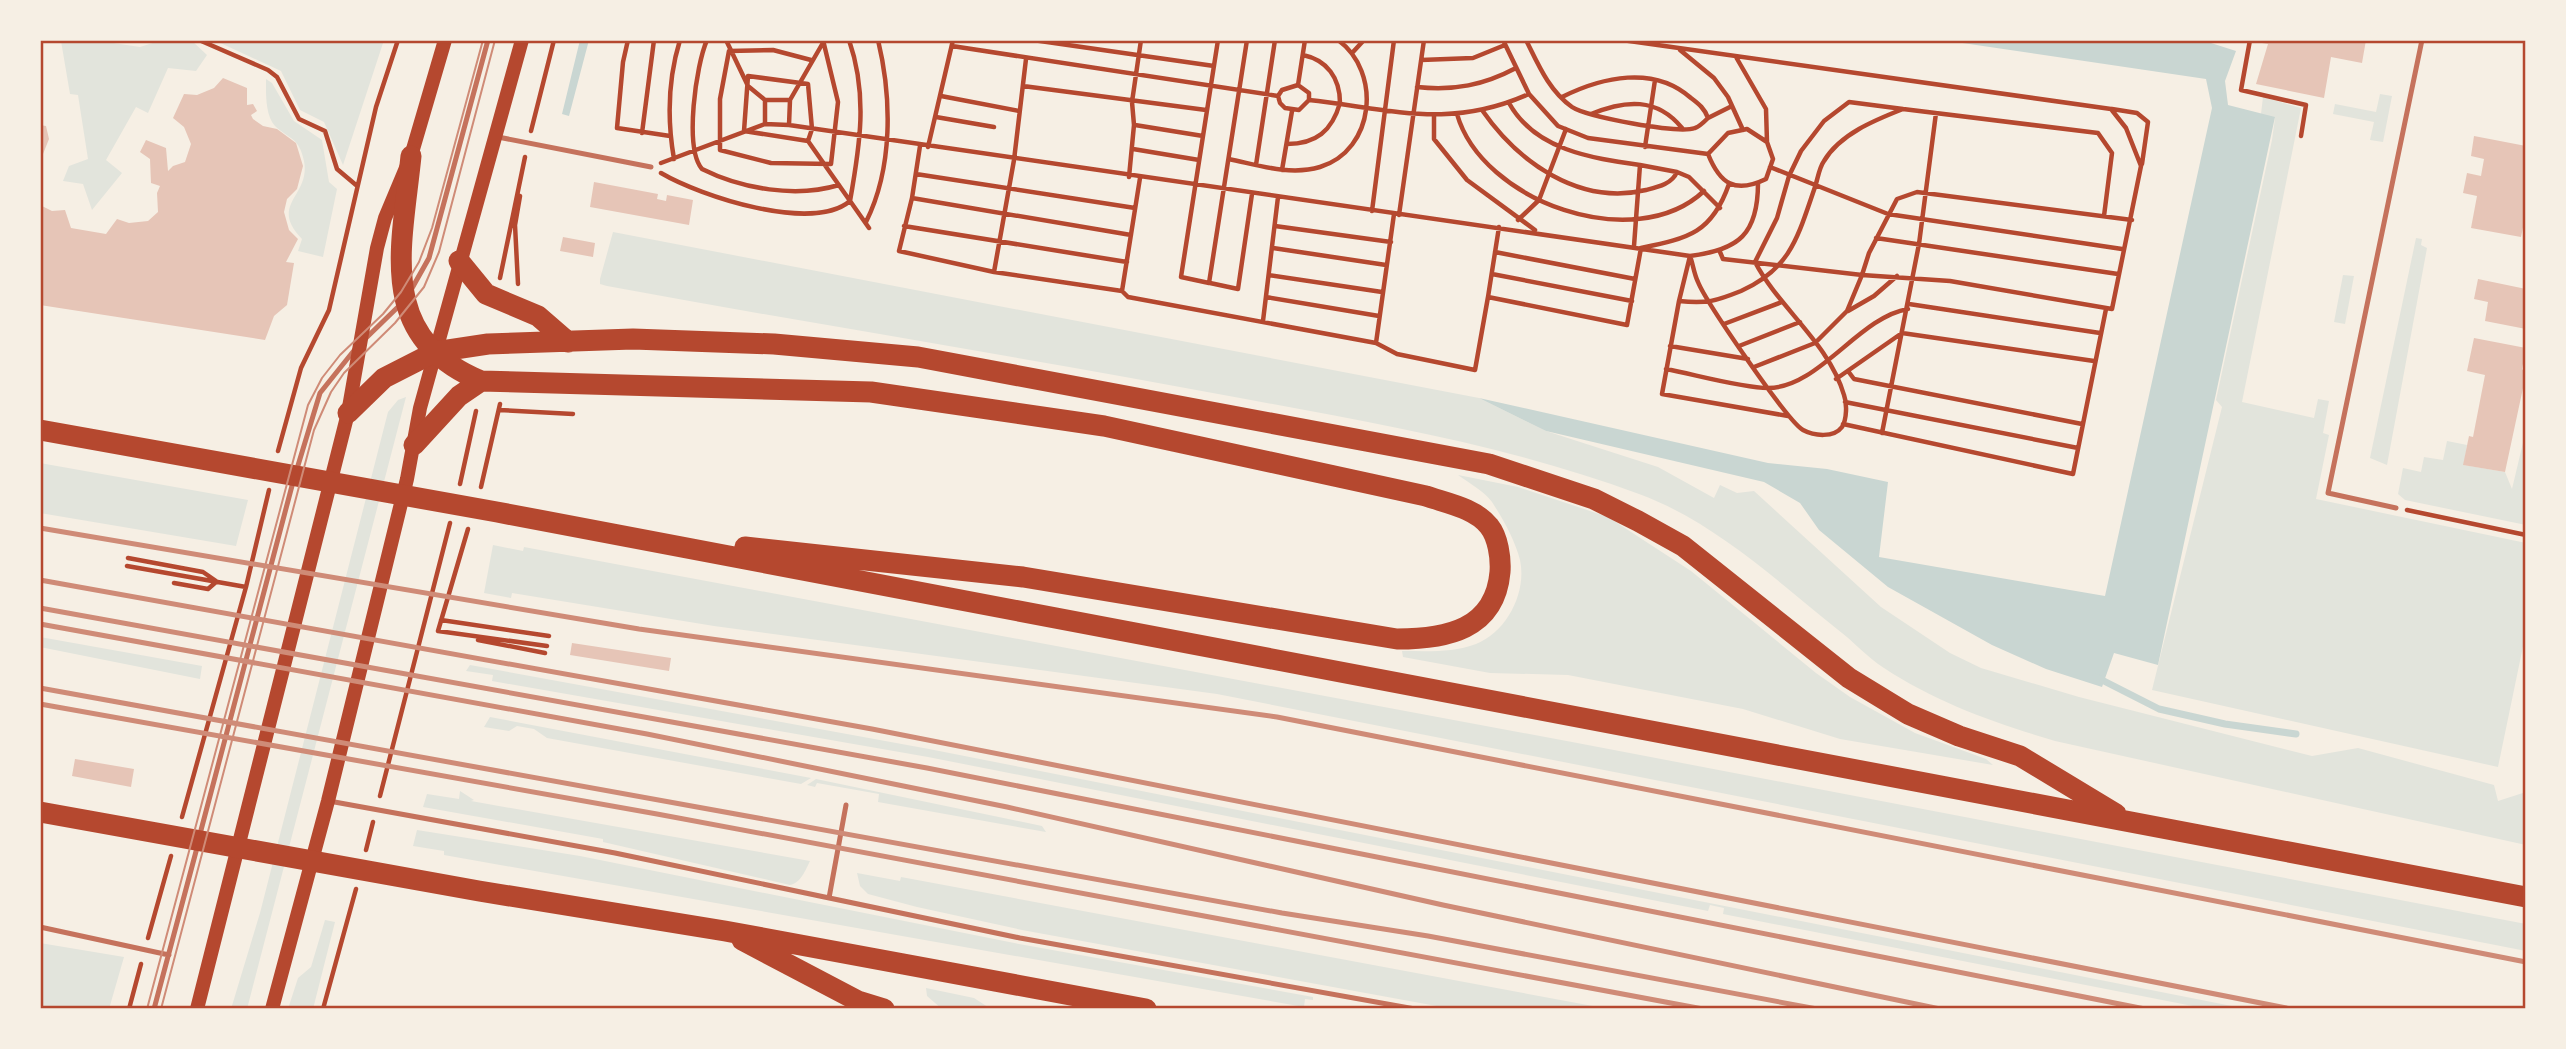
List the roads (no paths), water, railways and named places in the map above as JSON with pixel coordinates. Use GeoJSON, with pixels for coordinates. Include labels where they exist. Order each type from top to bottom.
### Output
{"type":"FeatureCollection","features":[{"type":"Feature","properties":{"kind":"highway"},"geometry":{"type":"LineString","coordinates":[[411,156],[399,273],[404,301],[420,333],[435,352],[455,369],[481,381],[871,392],[1104,426],[1426,496],[1467,510],[1489,525],[1498,545],[1501,566],[1498,592],[1466,628],[1440,638],[1397,639],[1023,576],[605,532]]}},
{"type":"Feature","properties":{"kind":"highway"},"geometry":{"type":"LineString","coordinates":[[459,261],[477,284],[496,301],[538,316],[568,342]]}},
{"type":"Feature","properties":{"kind":"highway"},"geometry":{"type":"LineString","coordinates":[[348,413],[384,378],[435,352],[488,344],[633,339],[774,344],[918,357],[1489,464],[1594,499],[1639,521],[1683,546],[1849,678],[1909,714],[1959,736],[2020,756],[2129,822]]}},
{"type":"Feature","properties":{"kind":"highway"},"geometry":{"type":"LineString","coordinates":[[414,444],[459,396],[481,381]]}},
{"type":"Feature","properties":{"kind":"highway"},"geometry":{"type":"LineString","coordinates":[[40,429],[605,532],[2526,897]]}},
{"type":"Feature","properties":{"kind":"highway"},"geometry":{"type":"LineString","coordinates":[[40,812],[170,830],[397,876],[725,931],[1146,1009]]}},
{"type":"Feature","properties":{"kind":"highway"},"geometry":{"type":"LineString","coordinates":[[725,931],[858,1001],[884,1009]]}},
{"type":"Feature","properties":{"kind":"main road"},"geometry":{"type":"LineString","coordinates":[[197,1009],[348,413],[377,248],[385,218],[411,156],[445,40]]}},
{"type":"Feature","properties":{"kind":"main road"},"geometry":{"type":"LineString","coordinates":[[272,1009],[328,801],[435,352],[522,40]]}},
{"type":"Feature","properties":{"kind":"lane"},"geometry":{"type":"LineString","coordinates":[[154,1009],[309,423],[320,393],[360,344],[404,301],[429,258],[488,40]]}},
{"type":"Feature","properties":{"kind":"lane"},"geometry":{"type":"LineString","coordinates":[[2396,508],[2328,493],[2423,40]]}},
{"type":"Feature","properties":{"kind":"lane"},"geometry":{"type":"LineString","coordinates":[[495,136],[651,167]]}},
{"type":"Feature","properties":{"kind":"lane"},"geometry":{"type":"LineString","coordinates":[[328,801],[615,853],[1020,938],[1415,1009]]}},
{"type":"Feature","properties":{"kind":"lane"},"geometry":{"type":"LineString","coordinates":[[829,898],[846,805]]}},
{"type":"Feature","properties":{"kind":"lane"},"geometry":{"type":"LineString","coordinates":[[40,928],[169,955]]}},
{"type":"Feature","properties":{"kind":"waterway"},"geometry":{"type":"LineString","coordinates":[[2096,677],[2159,709],[2225,724],[2296,734]]}},
{"type":"Feature","properties":{"kind":"tram line"},"geometry":{"type":"LineString","coordinates":[[147,1009],[308,405],[322,378],[340,355],[383,314],[401,292],[419,262],[432,228],[483,40]]}},
{"type":"Feature","properties":{"kind":"tram line"},"geometry":{"type":"LineString","coordinates":[[161,1009],[314,430],[331,392],[344,373],[395,323],[424,287],[439,252],[495,40]]}},
{"type":"Feature","properties":{"kind":"railway"},"geometry":{"type":"LineString","coordinates":[[40,528],[639,629],[1277,717],[2526,962]]}},
{"type":"Feature","properties":{"kind":"railway"},"geometry":{"type":"LineString","coordinates":[[40,580],[872,729],[2291,1009]]}},
{"type":"Feature","properties":{"kind":"railway"},"geometry":{"type":"LineString","coordinates":[[40,608],[927,768],[2145,1009]]}},
{"type":"Feature","properties":{"kind":"railway"},"geometry":{"type":"LineString","coordinates":[[40,624],[647,734],[1007,807],[1443,905],[1940,1009]]}},
{"type":"Feature","properties":{"kind":"railway"},"geometry":{"type":"LineString","coordinates":[[40,688],[1282,913],[1428,936],[1817,1009]]}},
{"type":"Feature","properties":{"kind":"railway"},"geometry":{"type":"LineString","coordinates":[[40,704],[657,814],[1703,1009]]}}]}
